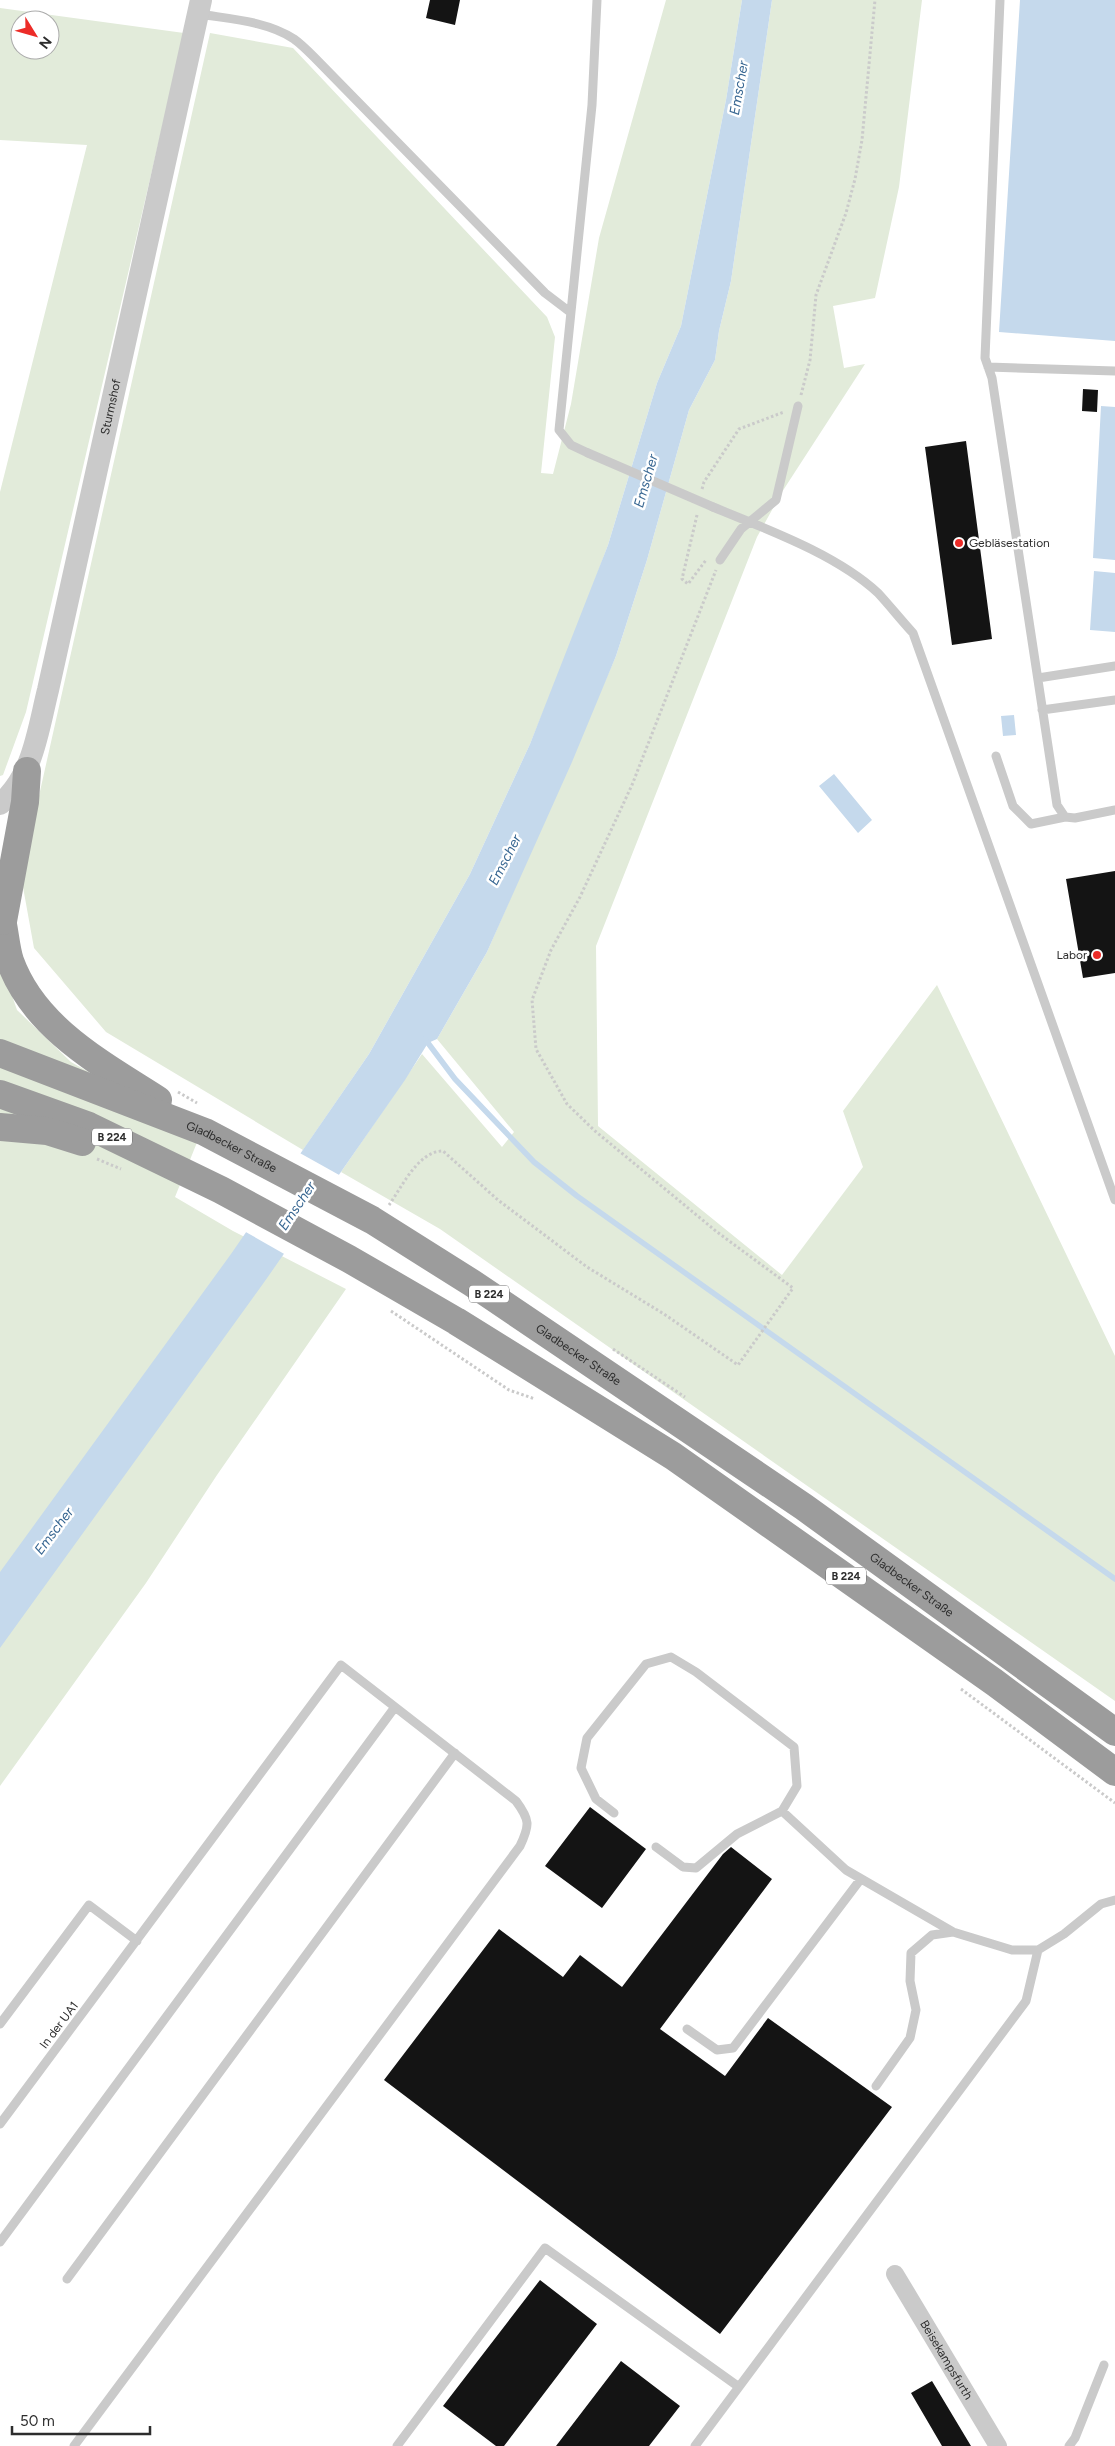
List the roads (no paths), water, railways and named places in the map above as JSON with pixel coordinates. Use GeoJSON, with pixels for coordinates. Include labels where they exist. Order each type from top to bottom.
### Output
{"type":"FeatureCollection","features":[{"type":"Feature","properties":{"kind":"highway"},"geometry":{"type":"LineString","coordinates":[[27,772],[25,802],[1,917],[10,959],[17,977],[30,998],[53,1025],[114,1073],[205,1119]]}},
{"type":"Feature","properties":{"kind":"highway","name":"Gladbecker Straße"},"geometry":{"type":"LineString","coordinates":[[0,1053],[205,1119],[256,1158],[380,1213],[472,1283],[804,1507],[1115,1732]]}},
{"type":"Feature","properties":{"kind":"highway","name":"B 224"},"geometry":{"type":"LineString","coordinates":[[0,1094],[89,1126],[227,1193],[349,1259],[464,1326],[673,1456],[979,1671],[1115,1772]]}},
{"type":"Feature","properties":{"kind":"highway"},"geometry":{"type":"LineString","coordinates":[[0,1127],[47,1131],[91,1144],[227,1193]]}},
{"type":"Feature","properties":{"kind":"street","name":"Sturmshof"},"geometry":{"type":"LineString","coordinates":[[0,804],[13,792],[27,772],[52,671],[199,7]]}},
{"type":"Feature","properties":{"kind":"street","name":"Beisekampsfurth"},"geometry":{"type":"LineString","coordinates":[[895,2274],[998,2446]]}},
{"type":"Feature","properties":{"kind":"lane"},"geometry":{"type":"LineString","coordinates":[[597,0],[592,105],[559,430],[571,445],[788,539],[849,571],[877,593],[913,633],[1115,1200]]}},
{"type":"Feature","properties":{"kind":"lane"},"geometry":{"type":"LineString","coordinates":[[1000,0],[985,358],[992,378],[1016,523],[1056,804],[1065,817]]}},
{"type":"Feature","properties":{"kind":"lane"},"geometry":{"type":"LineString","coordinates":[[199,7],[273,30],[294,39],[314,57],[544,293],[570,312]]}},
{"type":"Feature","properties":{"kind":"lane"},"geometry":{"type":"LineString","coordinates":[[988,367],[1115,371]]}},
{"type":"Feature","properties":{"kind":"lane"},"geometry":{"type":"LineString","coordinates":[[720,560],[740,529],[776,500],[798,406]]}},
{"type":"Feature","properties":{"kind":"lane"},"geometry":{"type":"LineString","coordinates":[[1038,678],[1115,666]]}},
{"type":"Feature","properties":{"kind":"lane"},"geometry":{"type":"LineString","coordinates":[[1042,710],[1115,700]]}},
{"type":"Feature","properties":{"kind":"lane"},"geometry":{"type":"LineString","coordinates":[[996,756],[1013,806],[1031,824],[1115,810]]}},
{"type":"Feature","properties":{"kind":"lane"},"geometry":{"type":"LineString","coordinates":[[614,1813],[596,1799],[581,1768],[587,1738],[646,1664],[671,1658],[696,1672],[794,1748],[796,1786],[782,1811],[736,1834],[696,1868],[683,1867],[656,1847]]}},
{"type":"Feature","properties":{"kind":"lane","name":"In der UA1"},"geometry":{"type":"LineString","coordinates":[[0,2124],[341,1665],[395,1707]]}},
{"type":"Feature","properties":{"kind":"lane"},"geometry":{"type":"LineString","coordinates":[[0,2242],[395,1707],[516,1801],[526,1814],[528,1828],[520,1846],[74,2446]]}},
{"type":"Feature","properties":{"kind":"lane"},"geometry":{"type":"LineString","coordinates":[[67,2279],[455,1753]]}},
{"type":"Feature","properties":{"kind":"lane"},"geometry":{"type":"LineString","coordinates":[[782,1811],[846,1870],[860,1880],[953,1932],[1012,1950],[1038,1950],[1064,1934],[1101,1904],[1115,1900]]}},
{"type":"Feature","properties":{"kind":"lane"},"geometry":{"type":"LineString","coordinates":[[687,2029],[717,2050],[733,2048],[860,1880]]}},
{"type":"Feature","properties":{"kind":"lane"},"geometry":{"type":"LineString","coordinates":[[0,2024],[90,1905],[137,1941]]}},
{"type":"Feature","properties":{"kind":"lane"},"geometry":{"type":"LineString","coordinates":[[876,2086],[910,2038],[916,2010],[910,1981],[911,1953],[932,1935],[953,1932]]}},
{"type":"Feature","properties":{"kind":"lane"},"geometry":{"type":"LineString","coordinates":[[695,2446],[1026,2001],[1038,1950]]}},
{"type":"Feature","properties":{"kind":"lane"},"geometry":{"type":"LineString","coordinates":[[397,2446],[545,2248],[739,2387]]}},
{"type":"Feature","properties":{"kind":"lane"},"geometry":{"type":"LineString","coordinates":[[1069,2446],[1075,2438],[1104,2365]]}},
{"type":"Feature","properties":{"kind":"water","name":"Emscher"},"geometry":{"type":"Polygon","coordinates":[[[742,0],[772,0],[731,281],[719,331],[715,360],[689,410],[647,560],[616,656],[572,762],[487,952],[437,1039],[428,1043],[405,1080],[265,1281],[0,1648],[0,1572],[231,1254],[369,1054],[470,874],[530,744],[608,545],[657,383],[681,326],[726,100],[742,0]]]}},
{"type":"Feature","properties":{"kind":"water"},"geometry":{"type":"Polygon","coordinates":[[[1020,0],[1115,0],[1115,341],[999,332],[1020,0]]]}},
{"type":"Feature","properties":{"kind":"water"},"geometry":{"type":"Polygon","coordinates":[[[1101,406],[1115,407],[1115,560],[1093,558],[1101,406]]]}},
{"type":"Feature","properties":{"kind":"water"},"geometry":{"type":"Polygon","coordinates":[[[1094,571],[1115,573],[1115,632],[1090,630],[1094,571]]]}},
{"type":"Feature","properties":{"kind":"water"},"geometry":{"type":"Polygon","coordinates":[[[1014,715],[1016,735],[1003,736],[1001,716],[1014,715]]]}},
{"type":"Feature","properties":{"kind":"water"},"geometry":{"type":"Polygon","coordinates":[[[834,774],[872,820],[858,833],[819,786],[834,774]]]}},
{"type":"Feature","properties":{"kind":"waterway"},"geometry":{"type":"LineString","coordinates":[[425,1039],[455,1079],[534,1162],[577,1196],[1115,1579]]}},
{"type":"Feature","properties":{"kind":"place","name":"Gebläsestation"},"geometry":{"type":"Point","coordinates":[959,543]}},
{"type":"Feature","properties":{"kind":"place","name":"Labor"},"geometry":{"type":"Point","coordinates":[1097,955]}}]}
